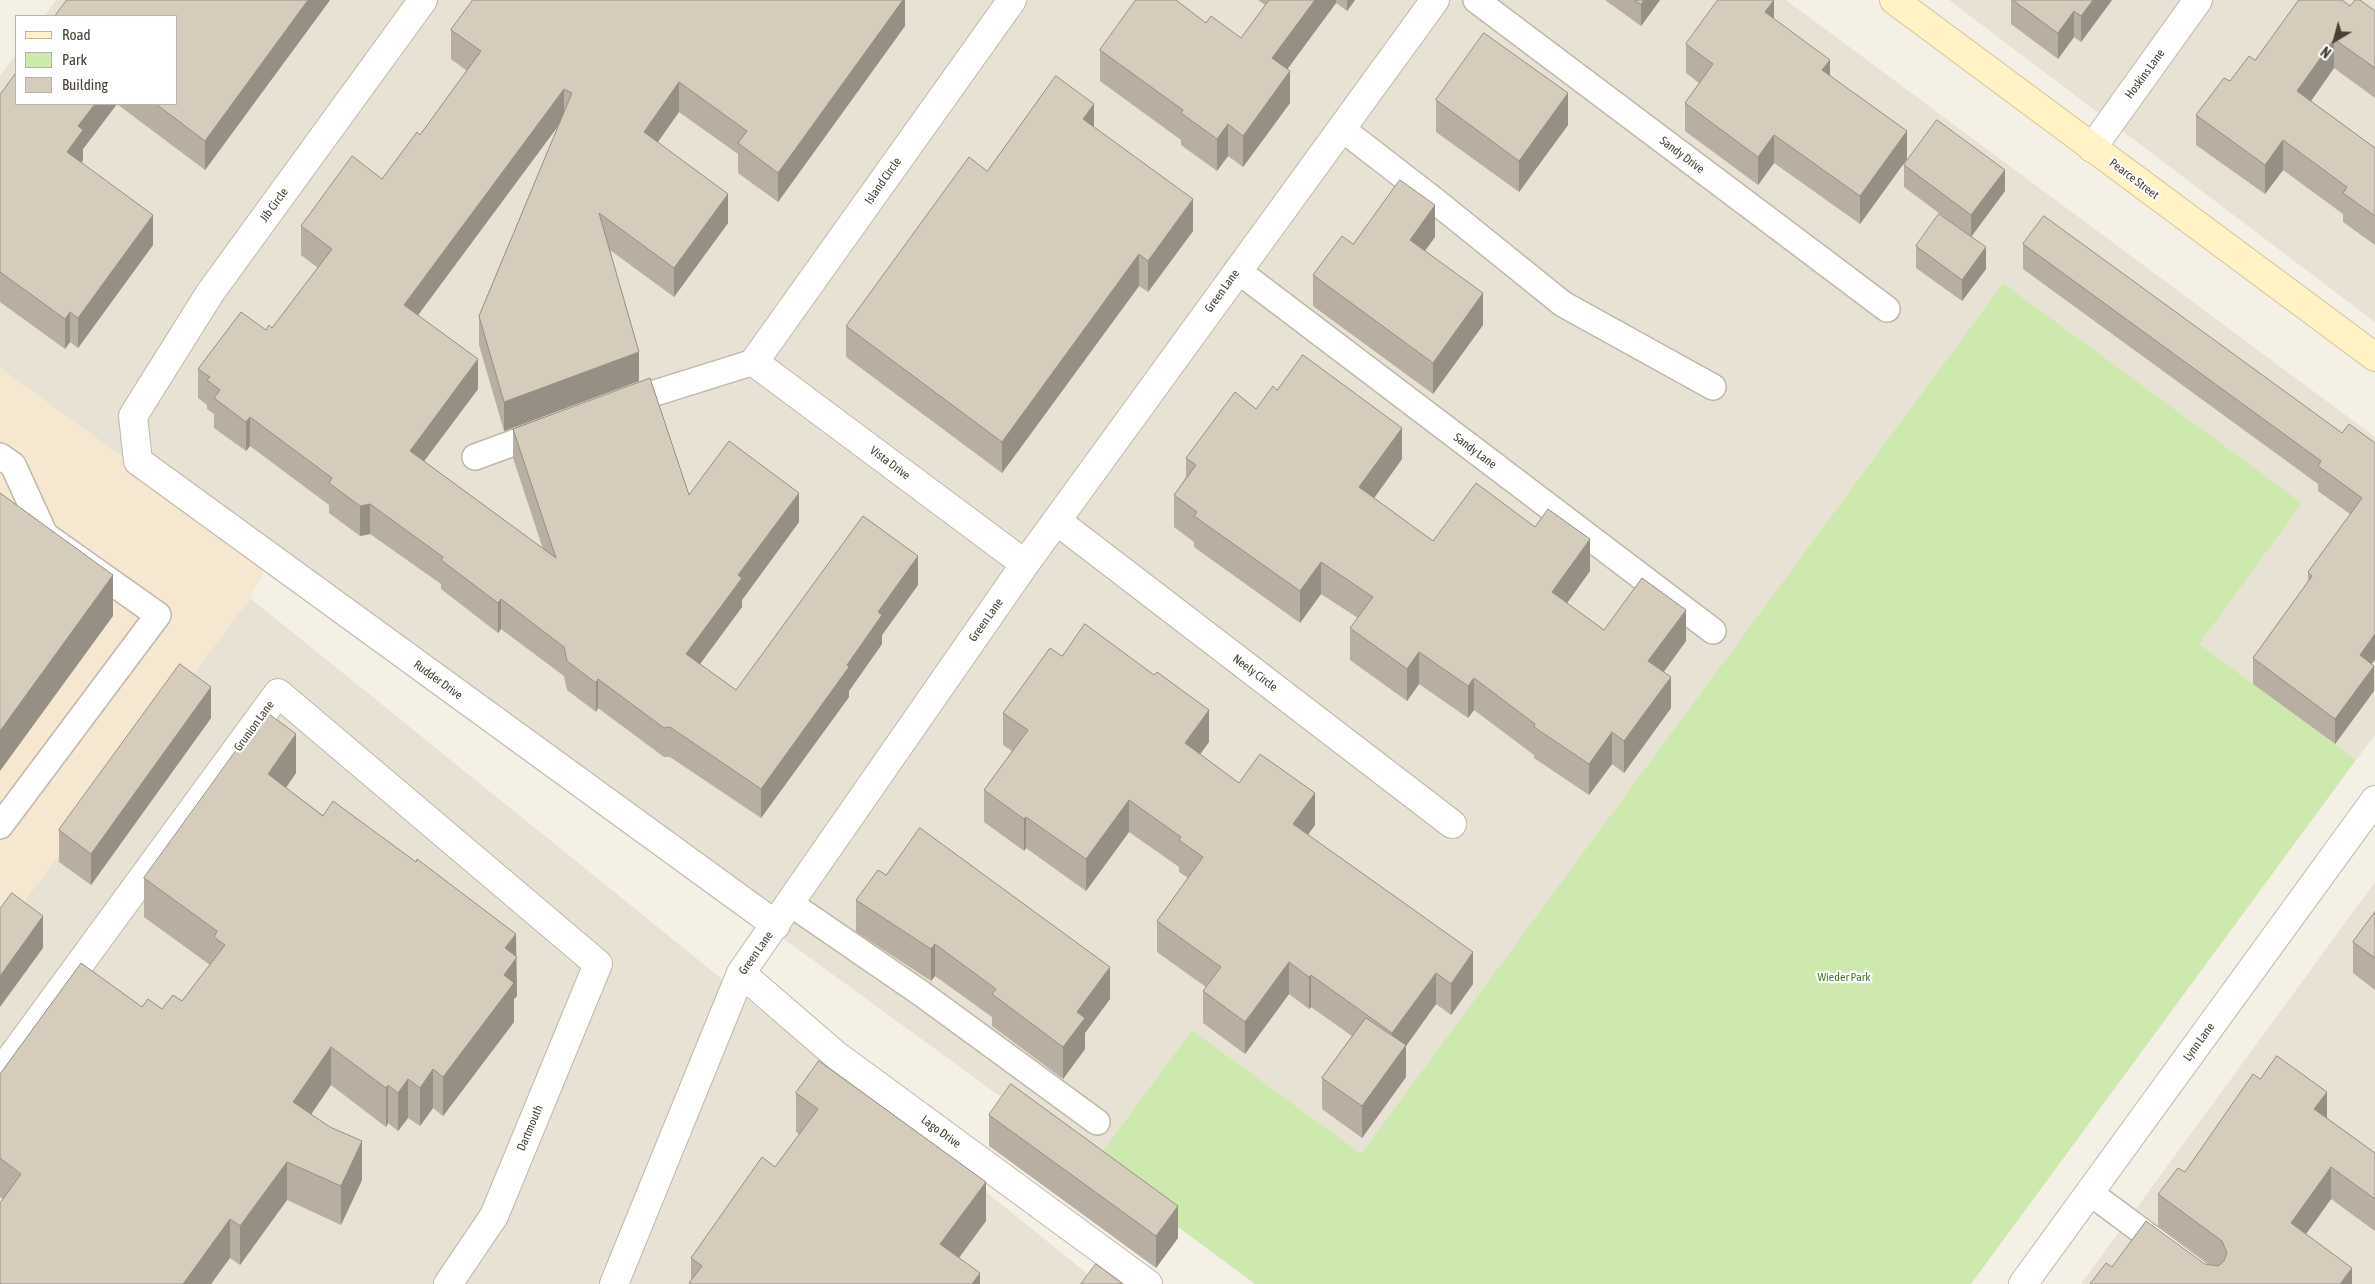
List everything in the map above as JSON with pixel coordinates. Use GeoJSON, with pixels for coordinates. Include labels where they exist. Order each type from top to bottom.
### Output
{"type":"FeatureCollection","features":[{"type":"Feature","properties":{"kind":"street","name":"Jib Circle"},"geometry":{"type":"LineString","coordinates":[[133,416],[210,293],[423,0]]}},
{"type":"Feature","properties":{"kind":"street","name":"Island Circle"},"geometry":{"type":"LineString","coordinates":[[754,362],[1012,0]]}},
{"type":"Feature","properties":{"kind":"street","name":"Green Lane"},"geometry":{"type":"LineString","coordinates":[[614,1284],[741,973],[783,915],[1024,564],[1435,0]]}},
{"type":"Feature","properties":{"kind":"street","name":"Pearce Street"},"geometry":{"type":"LineString","coordinates":[[1894,0],[2375,357]]}},
{"type":"Feature","properties":{"kind":"street","name":"Hoskins Lane"},"geometry":{"type":"LineString","coordinates":[[2092,148],[2198,0]]}},
{"type":"Feature","properties":{"kind":"street","name":"Vista Drive"},"geometry":{"type":"LineString","coordinates":[[754,362],[1024,564]]}},
{"type":"Feature","properties":{"kind":"street","name":"Rudder Drive"},"geometry":{"type":"LineString","coordinates":[[133,416],[138,462],[783,915]]}},
{"type":"Feature","properties":{"kind":"street","name":"Neely Circle"},"geometry":{"type":"LineString","coordinates":[[1057,521],[1452,824]]}},
{"type":"Feature","properties":{"kind":"street","name":"Grunion Lane"},"geometry":{"type":"LineString","coordinates":[[0,1072],[278,693],[598,964]]}},
{"type":"Feature","properties":{"kind":"street","name":"Lynn Lane"},"geometry":{"type":"LineString","coordinates":[[2022,1284],[2375,800]]}},
{"type":"Feature","properties":{"kind":"street","name":"Dartmouth"},"geometry":{"type":"LineString","coordinates":[[448,1284],[494,1216],[598,964]]}},
{"type":"Feature","properties":{"kind":"street","name":"Lago Drive"},"geometry":{"type":"LineString","coordinates":[[741,973],[836,1055],[1148,1284]]}},
{"type":"Feature","properties":{"kind":"lane","name":"Sandy Drive"},"geometry":{"type":"LineString","coordinates":[[1476,0],[1887,309]]}},
{"type":"Feature","properties":{"kind":"lane"},"geometry":{"type":"LineString","coordinates":[[1341,128],[1563,304],[1713,387]]}},
{"type":"Feature","properties":{"kind":"lane","name":"Sandy Lane"},"geometry":{"type":"LineString","coordinates":[[1237,270],[1713,631]]}},
{"type":"Feature","properties":{"kind":"lane"},"geometry":{"type":"LineString","coordinates":[[601,411],[646,394],[754,362]]}},
{"type":"Feature","properties":{"kind":"lane"},"geometry":{"type":"LineString","coordinates":[[475,458],[565,424]]}},
{"type":"Feature","properties":{"kind":"lane"},"geometry":{"type":"LineString","coordinates":[[0,456],[13,466],[45,534],[158,616],[0,826]]}},
{"type":"Feature","properties":{"kind":"lane"},"geometry":{"type":"LineString","coordinates":[[783,915],[922,994],[1097,1122]]}},
{"type":"Feature","properties":{"kind":"lane"},"geometry":{"type":"LineString","coordinates":[[2089,1192],[2213,1284]]}},
{"type":"Feature","properties":{"kind":"shaded area"},"geometry":{"type":"Polygon","coordinates":[[[56,0],[1786,0],[2375,437],[2375,735],[2356,760],[2198,644],[2301,503],[2003,283],[1361,1155],[1192,1030],[1093,1164],[0,368],[0,76],[15,55],[15,105],[178,105],[178,15],[45,15],[56,0]]]}},
{"type":"Feature","properties":{"kind":"shaded area"},"geometry":{"type":"Polygon","coordinates":[[[1949,0],[2375,0],[2375,322],[1949,0]]]}},
{"type":"Feature","properties":{"kind":"shaded area"},"geometry":{"type":"Polygon","coordinates":[[[0,368],[268,564],[250,598],[0,934],[0,368]]]}},
{"type":"Feature","properties":{"kind":"shaded area"},"geometry":{"type":"Polygon","coordinates":[[[250,598],[1100,1284],[0,1284],[0,934],[250,598]]]}},
{"type":"Feature","properties":{"kind":"shaded area"},"geometry":{"type":"Polygon","coordinates":[[[2375,882],[2375,1284],[2081,1284],[2375,882]]]}},
{"type":"Feature","properties":{"kind":"green space","name":"Wieder Park"},"geometry":{"type":"Polygon","coordinates":[[[2003,283],[2302,503],[2199,644],[2356,760],[1971,1284],[1255,1284],[1093,1164],[1192,1030],[1361,1154],[2003,283]]]}},
{"type":"Feature","properties":{"kind":"building"},"geometry":{"type":"Polygon","coordinates":[[[67,0],[308,0],[205,141],[157,105],[178,105],[178,15],[56,15],[67,0]]]}},
{"type":"Feature","properties":{"kind":"building"},"geometry":{"type":"Polygon","coordinates":[[[473,0],[903,0],[778,173],[738,143],[747,131],[679,82],[644,132],[728,194],[674,268],[599,213],[639,352],[504,402],[479,316],[572,93],[564,89],[404,305],[478,359],[410,451],[556,558],[513,429],[650,378],[689,495],[729,441],[799,493],[738,575],[742,578],[686,654],[736,690],[863,516],[918,556],[878,612],[882,615],[847,665],[849,667],[761,789],[670,727],[664,728],[598,679],[596,683],[567,661],[564,647],[501,599],[498,603],[441,560],[443,557],[370,504],[360,506],[329,483],[332,478],[250,417],[246,422],[214,398],[220,390],[207,380],[210,377],[198,369],[241,312],[266,330],[269,325],[272,328],[332,249],[301,226],[352,156],[382,179],[417,132],[420,135],[481,51],[451,30],[473,0]]]}},
{"type":"Feature","properties":{"kind":"building"},"geometry":{"type":"Polygon","coordinates":[[[1136,0],[1176,0],[1206,23],[1211,16],[1241,38],[1269,0],[1315,0],[1272,58],[1290,71],[1243,136],[1228,124],[1217,139],[1181,113],[1183,110],[1100,50],[1136,0]]]}},
{"type":"Feature","properties":{"kind":"building"},"geometry":{"type":"Polygon","coordinates":[[[1635,0],[1644,0],[1641,4],[1635,0]]]}},
{"type":"Feature","properties":{"kind":"building"},"geometry":{"type":"Polygon","coordinates":[[[1718,0],[1774,0],[1765,12],[1830,60],[1822,70],[1907,131],[1860,196],[1774,135],[1758,157],[1685,103],[1713,64],[1686,44],[1718,0]]]}},
{"type":"Feature","properties":{"kind":"building"},"geometry":{"type":"Polygon","coordinates":[[[2013,0],[2093,0],[2081,16],[2074,11],[2058,33],[2013,0]]]}},
{"type":"Feature","properties":{"kind":"building"},"geometry":{"type":"Polygon","coordinates":[[[2299,0],[2342,0],[2350,6],[2355,0],[2360,0],[2375,11],[2375,68],[2334,39],[2297,91],[2375,148],[2375,216],[2343,193],[2347,187],[2283,140],[2265,165],[2196,115],[2224,78],[2230,81],[2249,56],[2255,60],[2299,0]]]}},
{"type":"Feature","properties":{"kind":"building"},"geometry":{"type":"Polygon","coordinates":[[[1484,33],[1568,93],[1519,161],[1436,100],[1484,33]]]}},
{"type":"Feature","properties":{"kind":"building"},"geometry":{"type":"Polygon","coordinates":[[[15,74],[15,105],[94,105],[78,126],[83,130],[67,152],[153,215],[78,318],[70,312],[65,319],[0,272],[0,95],[15,74]]]}},
{"type":"Feature","properties":{"kind":"building"},"geometry":{"type":"Polygon","coordinates":[[[1056,76],[1094,104],[1083,119],[1193,199],[1148,261],[1139,254],[1002,442],[846,326],[969,157],[987,171],[1056,76]]]}},
{"type":"Feature","properties":{"kind":"building"},"geometry":{"type":"Polygon","coordinates":[[[1937,120],[2005,170],[1971,215],[1904,165],[1937,120]]]}},
{"type":"Feature","properties":{"kind":"building"},"geometry":{"type":"Polygon","coordinates":[[[1400,180],[1435,205],[1410,240],[1483,293],[1433,363],[1313,275],[1342,236],[1353,244],[1400,180]]]}},
{"type":"Feature","properties":{"kind":"building"},"geometry":{"type":"Polygon","coordinates":[[[1939,214],[1986,247],[1962,280],[1916,246],[1939,214]]]}},
{"type":"Feature","properties":{"kind":"building"},"geometry":{"type":"Polygon","coordinates":[[[2044,216],[2342,433],[2349,424],[2375,443],[2375,634],[2360,655],[2374,666],[2335,719],[2253,658],[2312,576],[2308,572],[2362,498],[2318,466],[2321,461],[2023,244],[2044,216]]]}},
{"type":"Feature","properties":{"kind":"building"},"geometry":{"type":"Polygon","coordinates":[[[1303,355],[1402,428],[1359,487],[1433,541],[1476,483],[1535,527],[1548,509],[1590,539],[1552,592],[1604,630],[1642,578],[1686,610],[1648,661],[1671,677],[1624,741],[1612,732],[1589,764],[1534,727],[1535,724],[1474,678],[1468,686],[1419,652],[1407,669],[1350,628],[1373,597],[1321,562],[1300,591],[1194,516],[1197,512],[1174,495],[1196,465],[1186,458],[1235,392],[1256,409],[1273,386],[1277,390],[1303,355]]]}},
{"type":"Feature","properties":{"kind":"building"},"geometry":{"type":"Polygon","coordinates":[[[0,493],[113,575],[0,731],[0,493]]]}},
{"type":"Feature","properties":{"kind":"building"},"geometry":{"type":"Polygon","coordinates":[[[1085,624],[1154,675],[1157,672],[1209,710],[1185,743],[1239,783],[1260,754],[1315,793],[1293,824],[1473,952],[1451,984],[1436,973],[1392,1033],[1311,975],[1309,977],[1289,962],[1245,1022],[1203,991],[1221,967],[1157,921],[1203,857],[1179,840],[1181,837],[1129,800],[1086,859],[1026,817],[1024,819],[984,790],[1028,730],[1003,713],[1050,648],[1062,656],[1085,624]]]}},
{"type":"Feature","properties":{"kind":"building"},"geometry":{"type":"Polygon","coordinates":[[[180,664],[211,687],[91,854],[59,830],[180,664]]]}},
{"type":"Feature","properties":{"kind":"building"},"geometry":{"type":"Polygon","coordinates":[[[265,711],[296,734],[268,774],[323,816],[333,801],[416,862],[417,859],[516,934],[505,948],[517,957],[504,975],[514,983],[443,1077],[433,1069],[420,1088],[408,1079],[398,1093],[388,1085],[386,1088],[331,1047],[293,1102],[330,1127],[362,1141],[341,1186],[287,1162],[240,1226],[230,1219],[183,1284],[0,1284],[0,1203],[21,1174],[0,1158],[0,1074],[81,963],[142,1007],[148,999],[162,1009],[173,995],[182,1001],[225,945],[214,937],[217,931],[144,878],[265,711]]]}},
{"type":"Feature","properties":{"kind":"building"},"geometry":{"type":"Polygon","coordinates":[[[920,828],[1110,967],[1077,1012],[1085,1018],[1063,1047],[992,994],[996,989],[935,944],[931,949],[856,900],[878,870],[886,875],[920,828]]]}},
{"type":"Feature","properties":{"kind":"building"},"geometry":{"type":"Polygon","coordinates":[[[12,893],[43,916],[0,976],[0,909],[12,893]]]}},
{"type":"Feature","properties":{"kind":"building"},"geometry":{"type":"Polygon","coordinates":[[[2375,912],[2375,958],[2353,942],[2375,912]]]}},
{"type":"Feature","properties":{"kind":"building"},"geometry":{"type":"Polygon","coordinates":[[[1366,1018],[1406,1045],[1362,1106],[1322,1078],[1366,1018]]]}},
{"type":"Feature","properties":{"kind":"building"},"geometry":{"type":"Polygon","coordinates":[[[2277,1056],[2327,1092],[2314,1109],[2375,1153],[2375,1199],[2331,1167],[2291,1223],[2352,1268],[2340,1284],[2090,1284],[2106,1263],[2112,1267],[2146,1221],[2205,1264],[2218,1266],[2224,1261],[2227,1253],[2222,1241],[2158,1194],[2178,1168],[2185,1172],[2253,1074],[2260,1079],[2277,1056]]]}},
{"type":"Feature","properties":{"kind":"building"},"geometry":{"type":"Polygon","coordinates":[[[819,1061],[986,1182],[940,1244],[980,1273],[972,1284],[689,1283],[702,1266],[691,1258],[762,1157],[775,1167],[818,1109],[796,1093],[819,1061]]]}},
{"type":"Feature","properties":{"kind":"building"},"geometry":{"type":"Polygon","coordinates":[[[1011,1084],[1178,1206],[1156,1236],[989,1115],[1011,1084]]]}},
{"type":"Feature","properties":{"kind":"building"},"geometry":{"type":"Polygon","coordinates":[[[1096,1264],[1123,1284],[1081,1284],[1096,1264]]]}}]}
